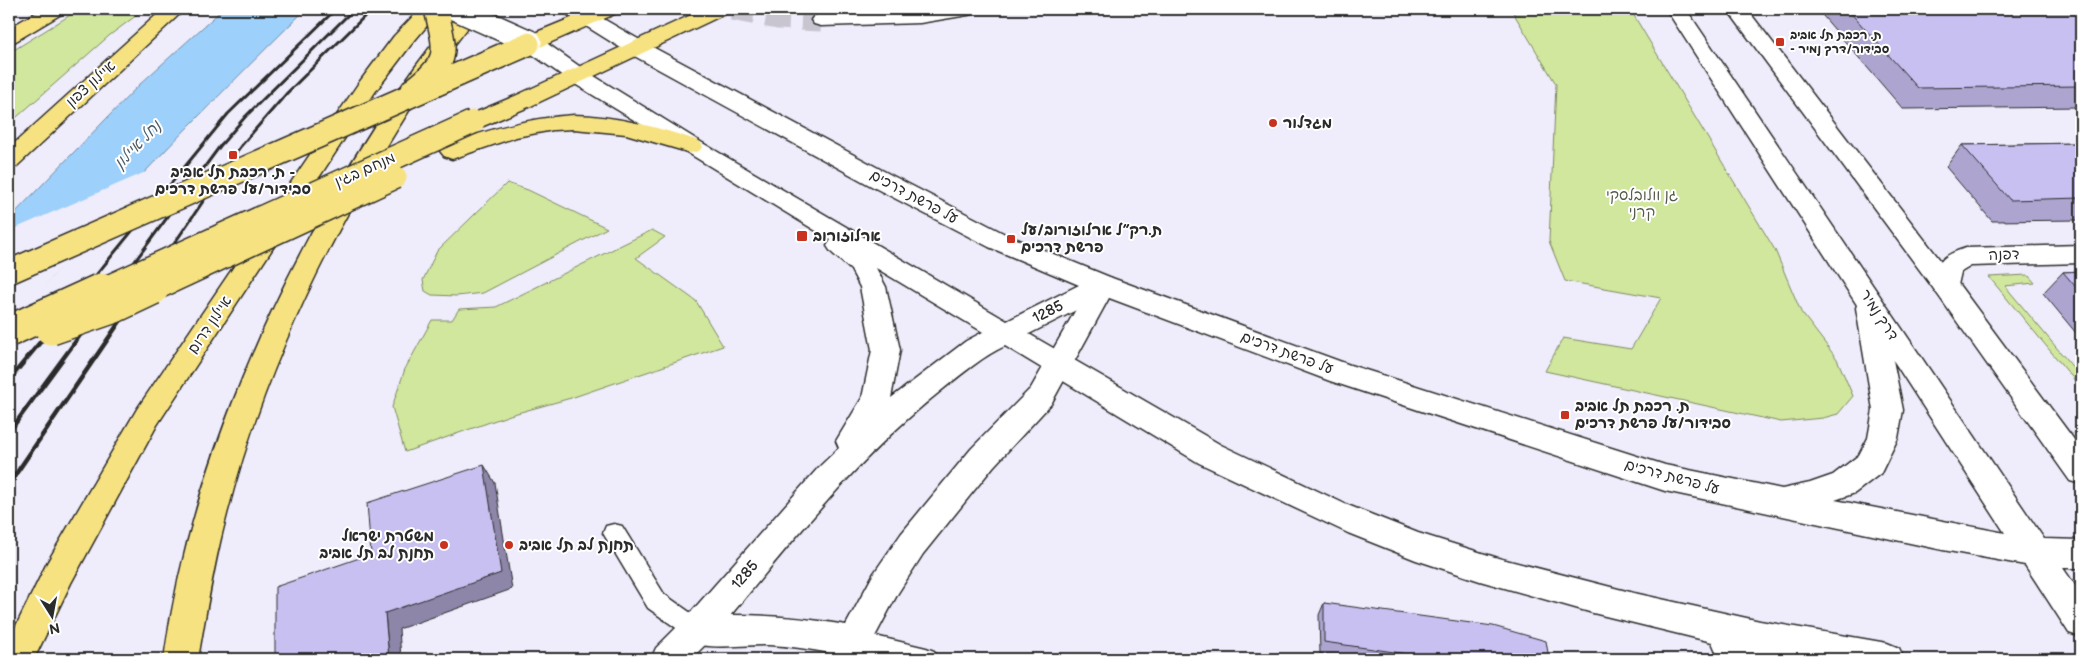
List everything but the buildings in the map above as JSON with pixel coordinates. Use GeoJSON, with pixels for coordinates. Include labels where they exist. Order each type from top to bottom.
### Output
{"type":"FeatureCollection","features":[{"type":"Feature","properties":{"kind":"main road"},"geometry":{"type":"LineString","coordinates":[[14,34],[56,9]]}},
{"type":"Feature","properties":{"kind":"main road","name":"איילון צפון"},"geometry":{"type":"LineString","coordinates":[[9,161],[88,87],[176,9]]}},
{"type":"Feature","properties":{"kind":"main road","name":"איילון דרום"},"geometry":{"type":"LineString","coordinates":[[17,659],[58,574],[148,417],[366,89],[402,41],[431,9]]}},
{"type":"Feature","properties":{"kind":"main road"},"geometry":{"type":"LineString","coordinates":[[398,102],[428,79],[445,50],[436,9]]}},
{"type":"Feature","properties":{"kind":"main road"},"geometry":{"type":"LineString","coordinates":[[181,659],[202,545],[230,452],[274,340],[306,268],[347,191],[418,78],[471,9]]}},
{"type":"Feature","properties":{"kind":"main road"},"geometry":{"type":"LineString","coordinates":[[9,272],[530,43],[580,13],[610,9]]}},
{"type":"Feature","properties":{"kind":"main road","name":"מנחם בגין"},"geometry":{"type":"LineString","coordinates":[[9,331],[578,76],[720,9]]}},
{"type":"Feature","properties":{"kind":"main road"},"geometry":{"type":"LineString","coordinates":[[9,342],[115,308],[452,151],[524,126],[574,122],[618,125],[691,146]]}},
{"type":"Feature","properties":{"kind":"street"},"geometry":{"type":"LineString","coordinates":[[456,9],[530,43],[578,76],[691,146],[1210,454],[1338,514],[1410,544],[1491,570],[1662,617],[1818,649],[1887,659]]}},
{"type":"Feature","properties":{"kind":"street"},"geometry":{"type":"LineString","coordinates":[[821,20],[920,17],[968,9]]}},
{"type":"Feature","properties":{"kind":"street","name":"דרך נמיר"},"geometry":{"type":"LineString","coordinates":[[1676,9],[2081,622]]}},
{"type":"Feature","properties":{"kind":"street"},"geometry":{"type":"LineString","coordinates":[[1737,9],[1945,285],[2081,472]]}},
{"type":"Feature","properties":{"kind":"street","name":"על פרשת דרכים"},"geometry":{"type":"LineString","coordinates":[[580,13],[637,48],[998,242],[1103,285],[1340,373],[1665,478],[2036,553]]}},
{"type":"Feature","properties":{"kind":"street"},"geometry":{"type":"LineString","coordinates":[[802,212],[861,264],[873,287],[886,350],[876,400],[830,476]]}},
{"type":"Feature","properties":{"kind":"street","name":"דפנה"},"geometry":{"type":"LineString","coordinates":[[1945,285],[1948,267],[1966,257],[2081,254]]}},
{"type":"Feature","properties":{"kind":"street","name":"1285"},"geometry":{"type":"LineString","coordinates":[[668,659],[697,630],[830,476],[902,405],[976,348],[1103,285]]}},
{"type":"Feature","properties":{"kind":"street","name":"1285"},"geometry":{"type":"LineString","coordinates":[[849,651],[886,583],[912,544],[982,458],[1041,396],[1103,285]]}},
{"type":"Feature","properties":{"kind":"street"},"geometry":{"type":"LineString","coordinates":[[1778,502],[1810,496],[1844,484],[1870,464],[1883,438],[1888,410],[1867,297]]}},
{"type":"Feature","properties":{"kind":"street"},"geometry":{"type":"LineString","coordinates":[[2036,553],[2081,554]]}},
{"type":"Feature","properties":{"kind":"street"},"geometry":{"type":"LineString","coordinates":[[1662,617],[1768,659]]}},
{"type":"Feature","properties":{"kind":"street"},"geometry":{"type":"LineString","coordinates":[[697,630],[769,630],[804,633],[849,651]]}},
{"type":"Feature","properties":{"kind":"lane"},"geometry":{"type":"LineString","coordinates":[[614,533],[656,601],[697,630]]}},
{"type":"Feature","properties":{"kind":"lane"},"geometry":{"type":"LineString","coordinates":[[849,651],[926,659]]}},
{"type":"Feature","properties":{"kind":"green space"},"geometry":{"type":"Polygon","coordinates":[[[80,9],[145,9],[110,35],[9,124],[9,53],[80,9]]]}},
{"type":"Feature","properties":{"kind":"green space","name":"גן וולובלסקי קרני"},"geometry":{"type":"Polygon","coordinates":[[[1511,9],[1630,9],[1775,250],[1801,312],[1837,359],[1853,396],[1838,414],[1823,418],[1781,422],[1545,371],[1563,338],[1631,349],[1661,298],[1565,281],[1549,241],[1556,84],[1511,9]]]}},
{"type":"Feature","properties":{"kind":"green space"},"geometry":{"type":"Polygon","coordinates":[[[507,183],[528,190],[607,228],[483,293],[457,296],[432,295],[425,291],[423,280],[437,251],[507,183]]]}},
{"type":"Feature","properties":{"kind":"green space"},"geometry":{"type":"Polygon","coordinates":[[[652,230],[665,237],[636,258],[696,301],[723,346],[571,398],[510,415],[405,452],[392,407],[405,369],[432,320],[452,320],[459,309],[496,307],[652,230]]]}},
{"type":"Feature","properties":{"kind":"green space"},"geometry":{"type":"Polygon","coordinates":[[[2028,275],[2035,283],[2005,286],[2081,377],[2081,388],[1989,277],[2028,275]]]}},
{"type":"Feature","properties":{"kind":"water","name":"נחל איילון"},"geometry":{"type":"Polygon","coordinates":[[[223,9],[306,9],[152,165],[78,245],[9,330],[9,219],[139,85],[223,9]]]}},
{"type":"Feature","properties":{"kind":"pier"},"geometry":{"type":"Polygon","coordinates":[[[148,171],[53,276],[9,332],[9,231],[148,171]]]}},
{"type":"Feature","properties":{"kind":"tunnel"},"geometry":{"type":"LineString","coordinates":[[732,9],[778,18],[821,20]]}},
{"type":"Feature","properties":{"kind":"railway"},"geometry":{"type":"LineString","coordinates":[[83,291],[228,114],[336,9]]}},
{"type":"Feature","properties":{"kind":"railway"},"geometry":{"type":"LineString","coordinates":[[113,291],[220,146],[246,116],[354,9]]}},
{"type":"Feature","properties":{"kind":"railway"},"geometry":{"type":"LineString","coordinates":[[142,291],[240,147],[287,93],[372,9]]}},
{"type":"Feature","properties":{"kind":"railway"},"geometry":{"type":"LineString","coordinates":[[9,380],[84,289]]}},
{"type":"Feature","properties":{"kind":"railway"},"geometry":{"type":"LineString","coordinates":[[9,432],[114,289]]}},
{"type":"Feature","properties":{"kind":"railway"},"geometry":{"type":"LineString","coordinates":[[9,484],[142,289]]}},
{"type":"Feature","properties":{"kind":"place","name":"ת. רכבת תל אביב - סבידור/דרך נמיר"},"geometry":{"type":"Point","coordinates":[1780,42]}},
{"type":"Feature","properties":{"kind":"place","name":"מגדלור"},"geometry":{"type":"Point","coordinates":[1273,123]}},
{"type":"Feature","properties":{"kind":"place","name":"ת. רכבת תל אביב - סבידור/על פרשת דרכים"},"geometry":{"type":"Point","coordinates":[233,155]}},
{"type":"Feature","properties":{"kind":"place","name":"ארלוזורוב"},"geometry":{"type":"Point","coordinates":[802,236]}},
{"type":"Feature","properties":{"kind":"place","name":"ת.רק״ל ארלוזורוב/על פרשת דרכים"},"geometry":{"type":"Point","coordinates":[1011,239]}},
{"type":"Feature","properties":{"kind":"place","name":"ת. רכבת תל אביב סבידור/על פרשת דרכים"},"geometry":{"type":"Point","coordinates":[1565,415]}},
{"type":"Feature","properties":{"kind":"place","name":"משטרת ישראל תחנת לב תל אביב"},"geometry":{"type":"Point","coordinates":[444,545]}},
{"type":"Feature","properties":{"kind":"place","name":"תחנת לב תל אביב"},"geometry":{"type":"Point","coordinates":[509,545]}}]}
